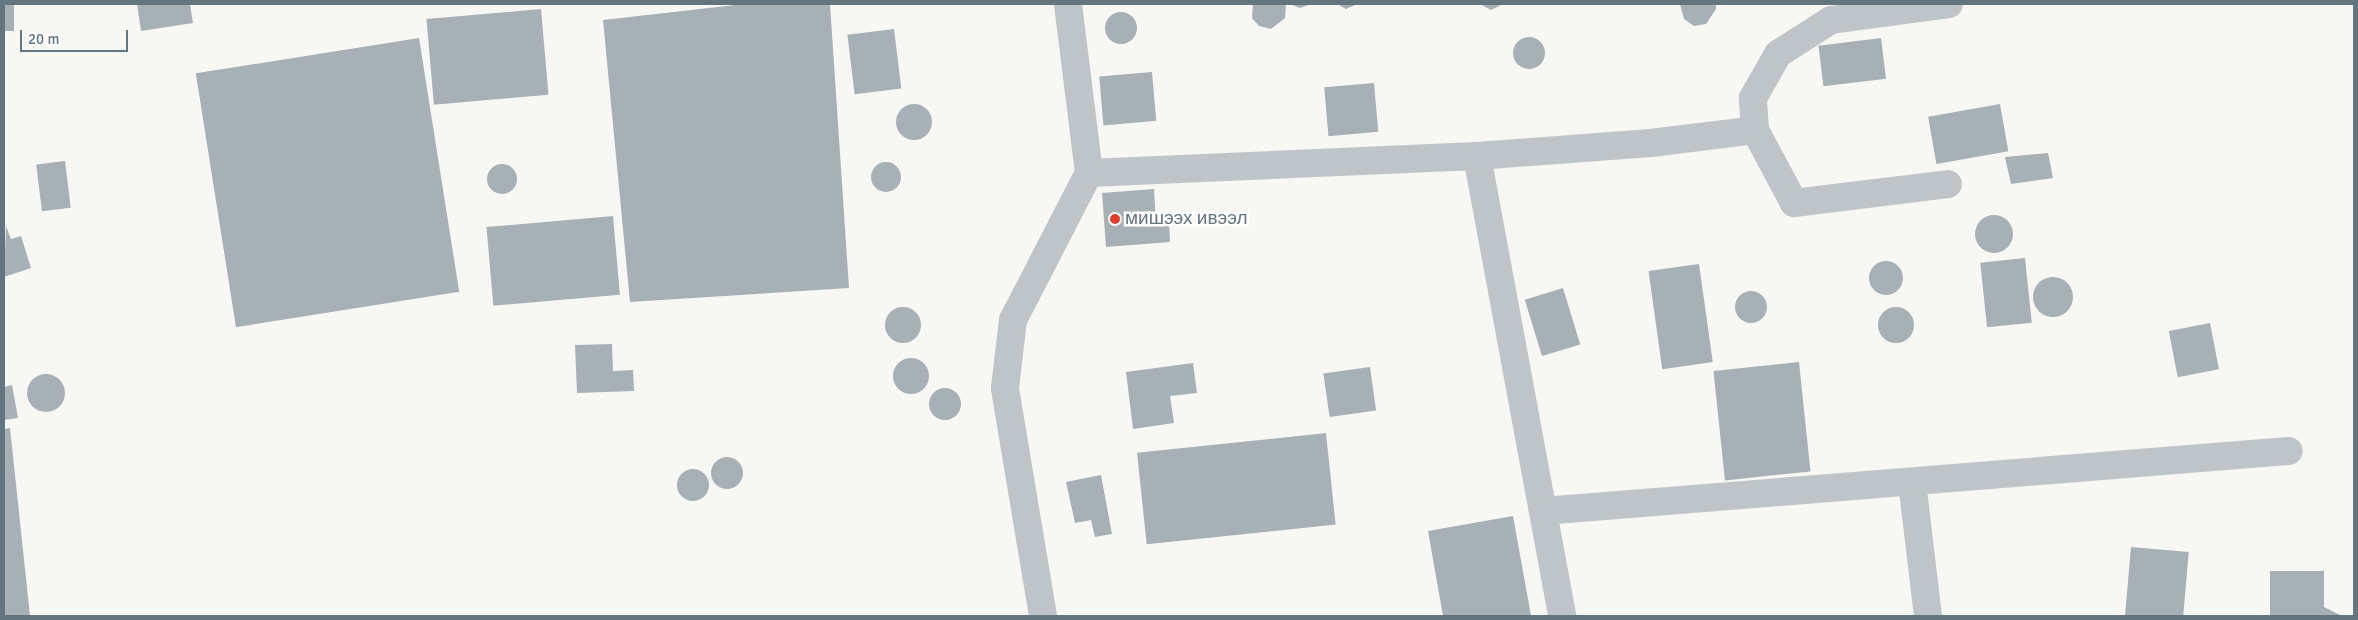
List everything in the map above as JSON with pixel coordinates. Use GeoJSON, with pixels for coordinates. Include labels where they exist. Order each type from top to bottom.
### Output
{"type":"FeatureCollection","features":[{"type":"Feature","properties":{"kind":"street"},"geometry":{"type":"LineString","coordinates":[[1043,616],[1005,388],[1013,320],[1089,173],[1068,4]]}},
{"type":"Feature","properties":{"kind":"street"},"geometry":{"type":"LineString","coordinates":[[1948,184],[1794,203],[1755,130],[1753,98],[1778,54],[1831,20],[1949,4]]}},
{"type":"Feature","properties":{"kind":"street"},"geometry":{"type":"LineString","coordinates":[[1089,173],[1477,156],[1651,142],[1755,130]]}},
{"type":"Feature","properties":{"kind":"street"},"geometry":{"type":"LineString","coordinates":[[1477,156],[1562,616]]}},
{"type":"Feature","properties":{"kind":"street"},"geometry":{"type":"LineString","coordinates":[[1543,512],[2289,451]]}},
{"type":"Feature","properties":{"kind":"street"},"geometry":{"type":"LineString","coordinates":[[1912,482],[1928,616]]}},
{"type":"Feature","properties":{"kind":"building"},"geometry":{"type":"Polygon","coordinates":[[[4,4],[14,4],[14,31],[4,31],[4,4]]]}},
{"type":"Feature","properties":{"kind":"building"},"geometry":{"type":"Polygon","coordinates":[[[137,4],[190,4],[193,23],[141,31],[137,4]]]}},
{"type":"Feature","properties":{"kind":"building"},"geometry":{"type":"Polygon","coordinates":[[[744,4],[830,4],[849,288],[630,302],[603,20],[744,4]]]}},
{"type":"Feature","properties":{"kind":"building"},"geometry":{"type":"Polygon","coordinates":[[[1253,4],[1286,4],[1285,18],[1271,29],[1259,26],[1252,18],[1253,4]]]}},
{"type":"Feature","properties":{"kind":"building"},"geometry":{"type":"Polygon","coordinates":[[[1290,4],[1311,4],[1300,8],[1290,4]]]}},
{"type":"Feature","properties":{"kind":"building"},"geometry":{"type":"Polygon","coordinates":[[[1337,4],[1357,4],[1346,9],[1337,4]]]}},
{"type":"Feature","properties":{"kind":"building"},"geometry":{"type":"Polygon","coordinates":[[[1480,4],[1503,4],[1491,10],[1480,4]]]}},
{"type":"Feature","properties":{"kind":"building"},"geometry":{"type":"Polygon","coordinates":[[[1680,4],[1716,4],[1716,9],[1706,24],[1694,26],[1684,19],[1680,4]]]}},
{"type":"Feature","properties":{"kind":"building"},"geometry":{"type":"Polygon","coordinates":[[[541,9],[548,95],[434,105],[426,19],[541,9]]]}},
{"type":"Feature","properties":{"kind":"building"},"geometry":{"type":"Polygon","coordinates":[[[1121,12],[1132,17],[1137,28],[1132,39],[1121,44],[1110,39],[1105,28],[1110,17],[1121,12]]]}},
{"type":"Feature","properties":{"kind":"building"},"geometry":{"type":"Polygon","coordinates":[[[894,29],[901,89],[855,94],[847,35],[894,29]]]}},
{"type":"Feature","properties":{"kind":"building"},"geometry":{"type":"Polygon","coordinates":[[[1529,37],[1535,38],[1540,42],[1544,47],[1544,59],[1540,64],[1535,68],[1529,69],[1523,68],[1518,64],[1514,59],[1513,53],[1514,47],[1518,42],[1523,38],[1529,37]]]}},
{"type":"Feature","properties":{"kind":"building"},"geometry":{"type":"Polygon","coordinates":[[[419,38],[459,292],[236,327],[196,73],[419,38]]]}},
{"type":"Feature","properties":{"kind":"building"},"geometry":{"type":"Polygon","coordinates":[[[1881,38],[1886,79],[1823,86],[1818,46],[1881,38]]]}},
{"type":"Feature","properties":{"kind":"building"},"geometry":{"type":"Polygon","coordinates":[[[1152,72],[1156,121],[1103,125],[1099,77],[1152,72]]]}},
{"type":"Feature","properties":{"kind":"building"},"geometry":{"type":"Polygon","coordinates":[[[1374,83],[1378,132],[1328,136],[1324,87],[1374,83]]]}},
{"type":"Feature","properties":{"kind":"building"},"geometry":{"type":"Polygon","coordinates":[[[914,104],[921,105],[927,109],[931,115],[931,129],[927,135],[921,139],[914,140],[907,139],[901,135],[897,129],[896,122],[897,115],[901,109],[907,105],[914,104]]]}},
{"type":"Feature","properties":{"kind":"building"},"geometry":{"type":"Polygon","coordinates":[[[2000,104],[2008,151],[1936,164],[1928,117],[2000,104]]]}},
{"type":"Feature","properties":{"kind":"building"},"geometry":{"type":"Polygon","coordinates":[[[2048,153],[2053,178],[2011,184],[2005,157],[2048,153]]]}},
{"type":"Feature","properties":{"kind":"building"},"geometry":{"type":"Polygon","coordinates":[[[65,161],[71,208],[42,211],[36,165],[65,161]]]}},
{"type":"Feature","properties":{"kind":"building"},"geometry":{"type":"Polygon","coordinates":[[[886,162],[897,166],[901,177],[897,188],[886,192],[875,188],[871,177],[875,166],[886,162]]]}},
{"type":"Feature","properties":{"kind":"building"},"geometry":{"type":"Polygon","coordinates":[[[502,164],[513,168],[517,179],[513,190],[502,194],[491,190],[487,179],[491,168],[502,164]]]}},
{"type":"Feature","properties":{"kind":"building"},"geometry":{"type":"Polygon","coordinates":[[[1154,189],[1156,224],[1169,223],[1170,242],[1106,247],[1102,193],[1154,189]]]}},
{"type":"Feature","properties":{"kind":"building"},"geometry":{"type":"Polygon","coordinates":[[[1994,215],[2007,221],[2013,234],[2007,247],[1994,253],[1981,247],[1975,234],[1981,221],[1994,215]]]}},
{"type":"Feature","properties":{"kind":"building"},"geometry":{"type":"Polygon","coordinates":[[[613,216],[620,295],[493,306],[486,227],[613,216]]]}},
{"type":"Feature","properties":{"kind":"building"},"geometry":{"type":"Polygon","coordinates":[[[6,226],[11,239],[21,236],[31,268],[4,277],[6,226]]]}},
{"type":"Feature","properties":{"kind":"building"},"geometry":{"type":"Polygon","coordinates":[[[2025,258],[2032,323],[1987,327],[1980,263],[2025,258]]]}},
{"type":"Feature","properties":{"kind":"building"},"geometry":{"type":"Polygon","coordinates":[[[1886,261],[1898,266],[1903,278],[1898,290],[1886,295],[1874,290],[1869,278],[1874,266],[1886,261]]]}},
{"type":"Feature","properties":{"kind":"building"},"geometry":{"type":"Polygon","coordinates":[[[1699,264],[1713,362],[1662,369],[1648,271],[1699,264]]]}},
{"type":"Feature","properties":{"kind":"building"},"geometry":{"type":"Polygon","coordinates":[[[2053,277],[2067,283],[2073,297],[2067,311],[2053,317],[2039,311],[2033,297],[2039,283],[2053,277]]]}},
{"type":"Feature","properties":{"kind":"building"},"geometry":{"type":"Polygon","coordinates":[[[1563,288],[1580,344],[1542,356],[1525,300],[1563,288]]]}},
{"type":"Feature","properties":{"kind":"building"},"geometry":{"type":"Polygon","coordinates":[[[1751,291],[1763,295],[1767,307],[1763,319],[1751,323],[1739,319],[1735,307],[1739,295],[1751,291]]]}},
{"type":"Feature","properties":{"kind":"building"},"geometry":{"type":"Polygon","coordinates":[[[903,307],[910,308],[916,312],[920,318],[920,332],[916,338],[910,342],[903,343],[896,342],[890,338],[886,332],[885,325],[886,318],[890,312],[896,308],[903,307]]]}},
{"type":"Feature","properties":{"kind":"building"},"geometry":{"type":"Polygon","coordinates":[[[1896,307],[1903,308],[1909,312],[1913,318],[1913,332],[1909,338],[1903,342],[1896,343],[1889,342],[1883,338],[1879,332],[1878,325],[1879,318],[1883,312],[1889,308],[1896,307]]]}},
{"type":"Feature","properties":{"kind":"building"},"geometry":{"type":"Polygon","coordinates":[[[2210,323],[2219,369],[2178,377],[2169,331],[2210,323]]]}},
{"type":"Feature","properties":{"kind":"building"},"geometry":{"type":"Polygon","coordinates":[[[612,344],[613,371],[633,370],[634,391],[577,393],[575,345],[612,344]]]}},
{"type":"Feature","properties":{"kind":"building"},"geometry":{"type":"Polygon","coordinates":[[[911,358],[918,359],[924,363],[928,369],[928,383],[924,389],[918,393],[911,394],[904,393],[898,389],[894,383],[893,376],[894,369],[898,363],[904,359],[911,358]]]}},
{"type":"Feature","properties":{"kind":"building"},"geometry":{"type":"Polygon","coordinates":[[[1799,362],[1810,471],[1725,480],[1713,371],[1799,362]]]}},
{"type":"Feature","properties":{"kind":"building"},"geometry":{"type":"Polygon","coordinates":[[[1193,363],[1197,393],[1170,396],[1174,423],[1133,429],[1126,372],[1193,363]]]}},
{"type":"Feature","properties":{"kind":"building"},"geometry":{"type":"Polygon","coordinates":[[[1370,367],[1376,411],[1330,417],[1323,374],[1370,367]]]}},
{"type":"Feature","properties":{"kind":"building"},"geometry":{"type":"Polygon","coordinates":[[[46,374],[60,379],[65,393],[60,407],[46,412],[32,407],[27,393],[32,379],[46,374]]]}},
{"type":"Feature","properties":{"kind":"building"},"geometry":{"type":"Polygon","coordinates":[[[12,385],[18,418],[4,420],[4,387],[12,385]]]}},
{"type":"Feature","properties":{"kind":"building"},"geometry":{"type":"Polygon","coordinates":[[[945,388],[957,392],[961,404],[957,416],[945,420],[933,416],[929,404],[933,392],[945,388]]]}},
{"type":"Feature","properties":{"kind":"building"},"geometry":{"type":"Polygon","coordinates":[[[10,428],[30,616],[4,616],[4,429],[10,428]]]}},
{"type":"Feature","properties":{"kind":"building"},"geometry":{"type":"Polygon","coordinates":[[[1326,433],[1336,524],[1147,544],[1137,453],[1326,433]]]}},
{"type":"Feature","properties":{"kind":"building"},"geometry":{"type":"Polygon","coordinates":[[[727,457],[739,461],[743,473],[739,485],[727,489],[715,485],[711,473],[715,461],[727,457]]]}},
{"type":"Feature","properties":{"kind":"building"},"geometry":{"type":"Polygon","coordinates":[[[693,469],[705,473],[709,485],[705,497],[693,501],[681,497],[677,485],[681,473],[693,469]]]}},
{"type":"Feature","properties":{"kind":"building"},"geometry":{"type":"Polygon","coordinates":[[[1101,475],[1112,534],[1095,537],[1091,520],[1075,523],[1066,482],[1101,475]]]}},
{"type":"Feature","properties":{"kind":"building"},"geometry":{"type":"Polygon","coordinates":[[[1513,516],[1531,616],[1443,616],[1428,531],[1513,516]]]}},
{"type":"Feature","properties":{"kind":"building"},"geometry":{"type":"Polygon","coordinates":[[[2131,547],[2189,552],[2183,616],[2125,616],[2131,547]]]}},
{"type":"Feature","properties":{"kind":"building"},"geometry":{"type":"Polygon","coordinates":[[[2270,571],[2324,571],[2324,607],[2342,616],[2270,616],[2270,571]]]}},
{"type":"Feature","properties":{"kind":"place","name":"мишээх ивээл"},"geometry":{"type":"Point","coordinates":[1115,219]}}]}
